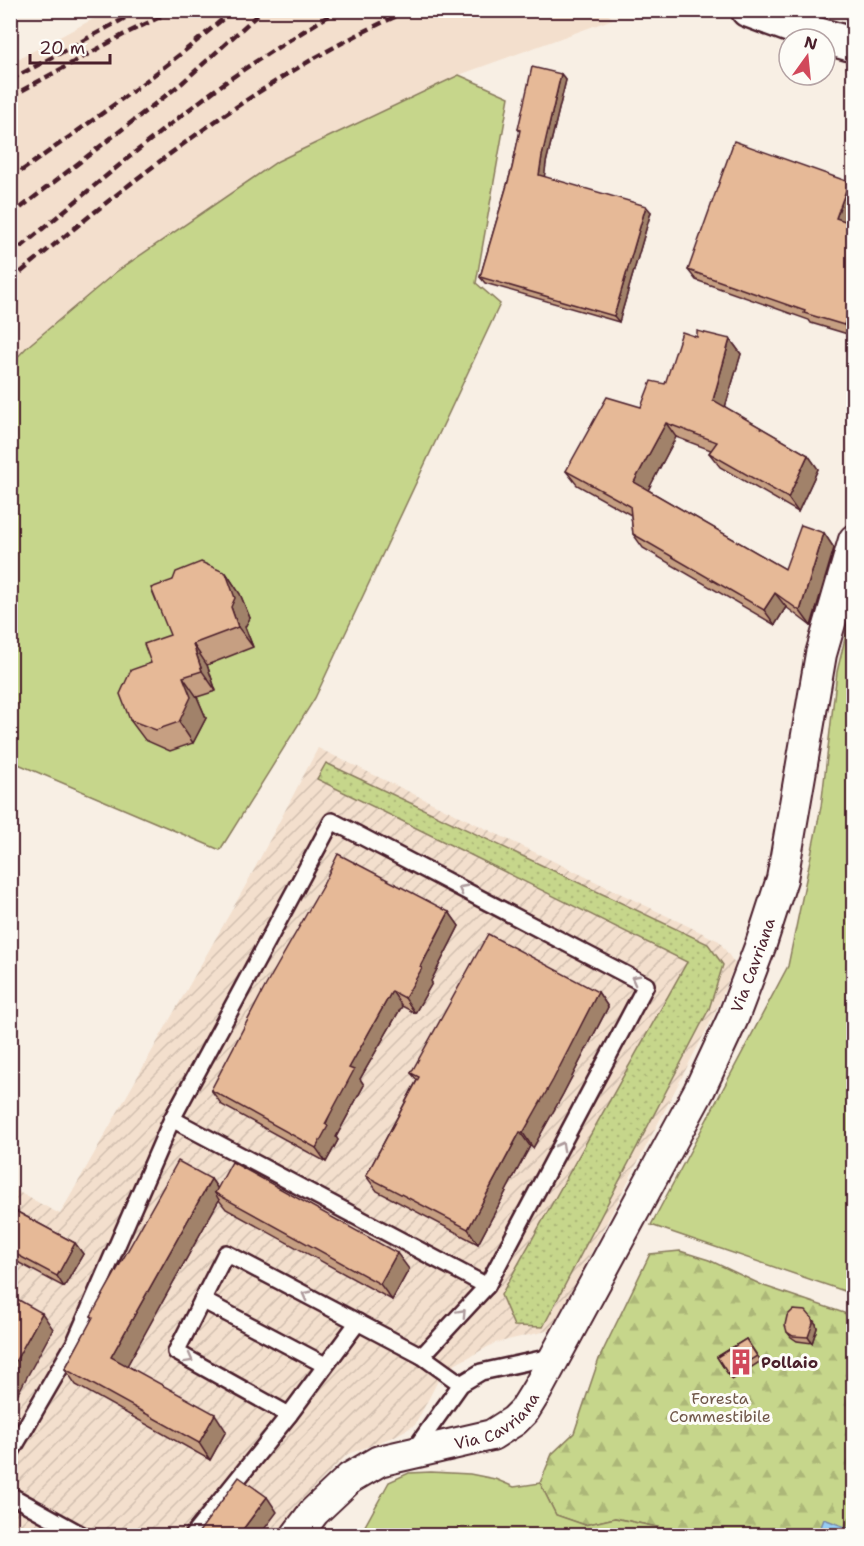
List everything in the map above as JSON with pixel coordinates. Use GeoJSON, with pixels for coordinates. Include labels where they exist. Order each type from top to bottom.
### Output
{"type":"FeatureCollection","features":[{"type":"Feature","properties":{"kind":"street"},"geometry":{"type":"LineString","coordinates":[[748,10],[808,32],[854,45]]}},
{"type":"Feature","properties":{"kind":"street","name":"Via Cavriana"},"geometry":{"type":"LineString","coordinates":[[296,1536],[314,1512],[350,1478],[379,1461],[492,1435],[505,1428],[524,1411],[555,1356],[699,1091],[733,1018],[762,944],[782,879],[821,654],[854,540]]}},
{"type":"Feature","properties":{"kind":"lane"},"geometry":{"type":"LineString","coordinates":[[10,1454],[75,1342],[172,1119],[332,821],[646,985],[487,1286],[422,1356]]}},
{"type":"Feature","properties":{"kind":"lane"},"geometry":{"type":"LineString","coordinates":[[172,1119],[487,1286]]}},
{"type":"Feature","properties":{"kind":"lane"},"geometry":{"type":"LineString","coordinates":[[289,1414],[176,1352],[226,1253],[422,1356],[461,1384]]}},
{"type":"Feature","properties":{"kind":"lane"},"geometry":{"type":"LineString","coordinates":[[202,1300],[325,1365]]}},
{"type":"Feature","properties":{"kind":"lane"},"geometry":{"type":"LineString","coordinates":[[192,1536],[289,1414],[357,1322]]}},
{"type":"Feature","properties":{"kind":"lane","name":"Via Cavriana"},"geometry":{"type":"LineString","coordinates":[[413,1452],[461,1384],[481,1372],[555,1356]]}},
{"type":"Feature","properties":{"kind":"lane"},"geometry":{"type":"LineString","coordinates":[[10,1495],[75,1534]]}},
{"type":"Feature","properties":{"kind":"shaded area"},"geometry":{"type":"Polygon","coordinates":[[[604,10],[613,19],[459,75],[278,161],[116,272],[27,347],[11,365],[11,63],[108,11],[604,10]]]}},
{"type":"Feature","properties":{"kind":"shaded area"},"geometry":{"type":"Polygon","coordinates":[[[318,748],[719,941],[735,964],[714,1015],[551,1330],[495,1343],[443,1371],[415,1425],[393,1437],[348,1454],[313,1489],[277,1535],[11,1536],[11,1188],[60,1214],[247,883],[318,748]]]}},
{"type":"Feature","properties":{"kind":"green space"},"geometry":{"type":"Polygon","coordinates":[[[459,75],[509,97],[476,283],[500,304],[315,698],[220,850],[11,761],[10,365],[27,347],[116,272],[278,161],[459,75]]]}},
{"type":"Feature","properties":{"kind":"green space"},"geometry":{"type":"Polygon","coordinates":[[[853,605],[853,1294],[651,1225],[788,966],[821,807],[837,672],[853,605]]]}},
{"type":"Feature","properties":{"kind":"green space"},"geometry":{"type":"Polygon","coordinates":[[[326,763],[708,944],[723,965],[709,1009],[543,1327],[514,1326],[501,1295],[687,962],[317,779],[326,763]]]}},
{"type":"Feature","properties":{"kind":"green space","name":"Foresta Commestibile"},"geometry":{"type":"Polygon","coordinates":[[[680,1251],[709,1260],[764,1286],[853,1316],[853,1535],[684,1535],[615,1518],[585,1525],[556,1515],[540,1483],[552,1454],[574,1433],[599,1359],[650,1254],[680,1251]]]}},
{"type":"Feature","properties":{"kind":"green space"},"geometry":{"type":"Polygon","coordinates":[[[409,1473],[470,1474],[495,1479],[514,1487],[540,1483],[556,1515],[585,1525],[615,1518],[675,1531],[677,1535],[360,1535],[389,1482],[409,1473]]]}},
{"type":"Feature","properties":{"kind":"water"},"geometry":{"type":"Polygon","coordinates":[[[824,1519],[853,1530],[853,1535],[818,1535],[824,1519]]]}},
{"type":"Feature","properties":{"kind":"building"},"geometry":{"type":"Polygon","coordinates":[[[532,67],[561,74],[539,175],[646,206],[614,316],[480,277],[512,168],[532,67]]]}},
{"type":"Feature","properties":{"kind":"building"},"geometry":{"type":"Polygon","coordinates":[[[734,141],[849,182],[836,218],[854,224],[854,325],[845,322],[844,325],[804,313],[805,311],[688,270],[734,141]]]}},
{"type":"Feature","properties":{"kind":"building"},"geometry":{"type":"Polygon","coordinates":[[[697,331],[730,339],[713,400],[808,455],[788,498],[709,453],[717,442],[666,423],[634,482],[785,569],[801,525],[824,533],[800,611],[775,593],[764,610],[633,534],[630,506],[566,471],[607,397],[641,407],[651,381],[665,384],[682,332],[697,337],[697,331]]]}},
{"type":"Feature","properties":{"kind":"building"},"geometry":{"type":"Polygon","coordinates":[[[201,562],[226,573],[235,598],[231,607],[238,627],[193,644],[202,671],[183,677],[191,697],[179,722],[156,730],[130,720],[120,694],[131,670],[151,663],[144,644],[170,635],[151,588],[173,580],[176,572],[201,562]]]}},
{"type":"Feature","properties":{"kind":"building"},"geometry":{"type":"Polygon","coordinates":[[[338,854],[449,912],[405,998],[392,991],[349,1068],[354,1070],[325,1124],[328,1126],[316,1148],[211,1090],[338,854]]]}},
{"type":"Feature","properties":{"kind":"building"},"geometry":{"type":"Polygon","coordinates":[[[488,934],[598,992],[553,1080],[523,1133],[520,1132],[468,1229],[366,1176],[419,1077],[411,1073],[488,934]]]}},
{"type":"Feature","properties":{"kind":"building"},"geometry":{"type":"Polygon","coordinates":[[[178,1161],[211,1179],[111,1357],[215,1414],[199,1443],[65,1369],[93,1317],[91,1316],[178,1161]]]}},
{"type":"Feature","properties":{"kind":"building"},"geometry":{"type":"Polygon","coordinates":[[[232,1162],[397,1253],[380,1284],[215,1193],[232,1162]]]}},
{"type":"Feature","properties":{"kind":"building"},"geometry":{"type":"Polygon","coordinates":[[[10,1208],[75,1243],[57,1276],[10,1251],[10,1208]]]}},
{"type":"Feature","properties":{"kind":"building"},"geometry":{"type":"Polygon","coordinates":[[[10,1295],[42,1313],[10,1371],[10,1295]]]}},
{"type":"Feature","properties":{"kind":"building"},"geometry":{"type":"Polygon","coordinates":[[[793,1310],[806,1311],[812,1318],[813,1323],[808,1337],[793,1336],[787,1332],[785,1325],[787,1316],[793,1310]]]}},
{"type":"Feature","properties":{"kind":"building","name":"Pollaio"},"geometry":{"type":"Polygon","coordinates":[[[746,1339],[757,1356],[728,1374],[717,1357],[746,1339]]]}},
{"type":"Feature","properties":{"kind":"building"},"geometry":{"type":"Polygon","coordinates":[[[239,1477],[267,1497],[238,1536],[196,1536],[239,1477]]]}},
{"type":"Feature","properties":{"kind":"railway"},"geometry":{"type":"LineString","coordinates":[[10,80],[140,10]]}},
{"type":"Feature","properties":{"kind":"railway"},"geometry":{"type":"LineString","coordinates":[[10,97],[174,10]]}},
{"type":"Feature","properties":{"kind":"railway"},"geometry":{"type":"LineString","coordinates":[[10,179],[152,76],[233,10]]}},
{"type":"Feature","properties":{"kind":"railway"},"geometry":{"type":"LineString","coordinates":[[10,216],[182,83],[263,10]]}},
{"type":"Feature","properties":{"kind":"railway"},"geometry":{"type":"LineString","coordinates":[[10,256],[192,107],[263,57],[338,10]]}},
{"type":"Feature","properties":{"kind":"railway"},"geometry":{"type":"LineString","coordinates":[[10,281],[152,167],[251,97],[302,65],[410,10]]}},
{"type":"Feature","properties":{"kind":"place","name":"Pollaio"},"geometry":{"type":"Point","coordinates":[741,1362]}}]}
